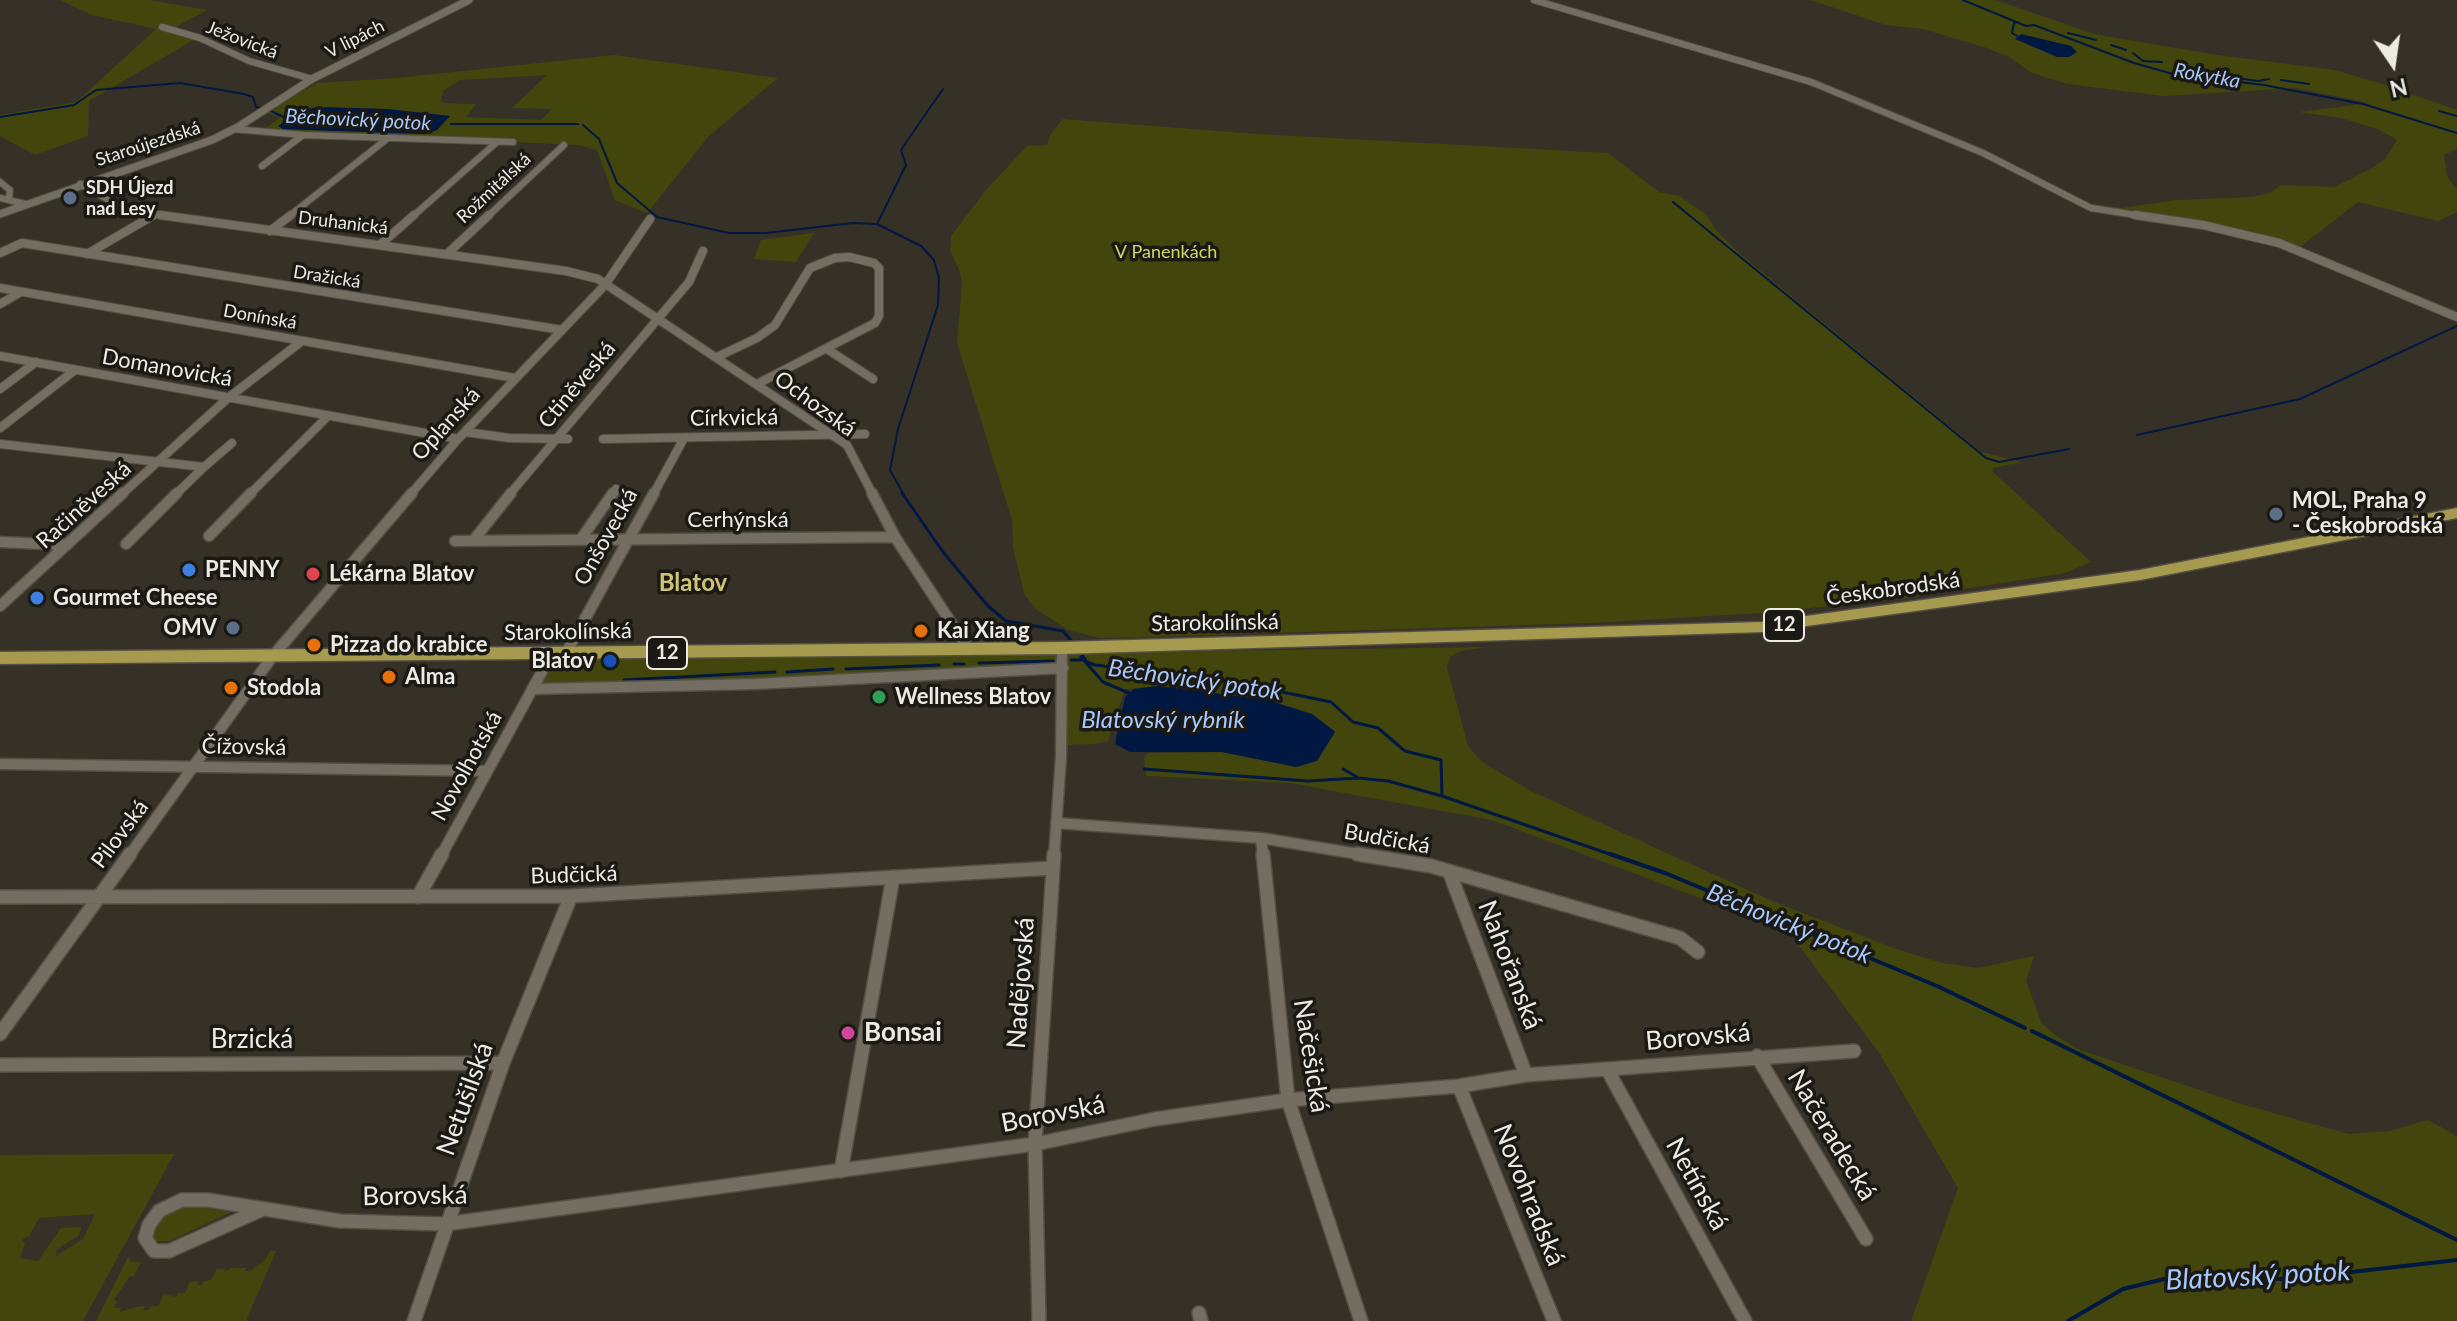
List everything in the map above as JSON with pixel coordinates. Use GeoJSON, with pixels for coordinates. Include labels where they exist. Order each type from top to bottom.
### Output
{"type":"FeatureCollection","features":[{"type":"Feature","properties":{"kind":"main road","name":"Českobrodská"},"geometry":{"type":"LineString","coordinates":[[1328,642],[1686,631],[1835,620],[2140,575],[2457,513]]}},
{"type":"Feature","properties":{"kind":"main road","name":"Starokolínská"},"geometry":{"type":"LineString","coordinates":[[0,658],[558,655],[1328,642]]}},
{"type":"Feature","properties":{"kind":"street","name":"V lipách"},"geometry":{"type":"LineString","coordinates":[[298,86],[469,0]]}},
{"type":"Feature","properties":{"kind":"street"},"geometry":{"type":"LineString","coordinates":[[1534,0],[1824,86],[1983,153],[2091,208],[2253,236],[2315,256],[2455,317]]}},
{"type":"Feature","properties":{"kind":"street","name":"Ježovická"},"geometry":{"type":"LineString","coordinates":[[162,27],[200,38],[249,61],[312,79]]}},
{"type":"Feature","properties":{"kind":"street","name":"Staroújezdská"},"geometry":{"type":"LineString","coordinates":[[0,214],[187,149],[233,129],[298,86]]}},
{"type":"Feature","properties":{"kind":"street"},"geometry":{"type":"LineString","coordinates":[[233,129],[303,135],[513,142]]}},
{"type":"Feature","properties":{"kind":"street"},"geometry":{"type":"LineString","coordinates":[[262,166],[303,135]]}},
{"type":"Feature","properties":{"kind":"street"},"geometry":{"type":"LineString","coordinates":[[270,231],[389,138]]}},
{"type":"Feature","properties":{"kind":"street"},"geometry":{"type":"LineString","coordinates":[[381,244],[497,142]]}},
{"type":"Feature","properties":{"kind":"street","name":"Rožmitálská"},"geometry":{"type":"LineString","coordinates":[[447,254],[564,145]]}},
{"type":"Feature","properties":{"kind":"street"},"geometry":{"type":"LineString","coordinates":[[0,182],[10,190],[4,198],[25,204]]}},
{"type":"Feature","properties":{"kind":"street","name":"Druhanická"},"geometry":{"type":"LineString","coordinates":[[80,184],[118,207],[584,274],[605,285]]}},
{"type":"Feature","properties":{"kind":"street"},"geometry":{"type":"LineString","coordinates":[[87,254],[155,214]]}},
{"type":"Feature","properties":{"kind":"street","name":"Oplanská"},"geometry":{"type":"LineString","coordinates":[[272,657],[461,435],[605,285],[650,219]]}},
{"type":"Feature","properties":{"kind":"street","name":"Dražická"},"geometry":{"type":"LineString","coordinates":[[0,253],[22,243],[562,330]]}},
{"type":"Feature","properties":{"kind":"street","name":"Ctiněveská"},"geometry":{"type":"LineString","coordinates":[[473,541],[554,439],[689,282],[703,251]]}},
{"type":"Feature","properties":{"kind":"street"},"geometry":{"type":"LineString","coordinates":[[717,357],[757,338],[775,325],[810,268],[835,258],[849,257],[874,263],[879,268],[879,316],[866,329],[757,384]]}},
{"type":"Feature","properties":{"kind":"street","name":"Ochozská"},"geometry":{"type":"LineString","coordinates":[[605,285],[847,445],[895,537],[969,650]]}},
{"type":"Feature","properties":{"kind":"street","name":"Donínská"},"geometry":{"type":"LineString","coordinates":[[0,288],[515,378]]}},
{"type":"Feature","properties":{"kind":"street"},"geometry":{"type":"LineString","coordinates":[[0,304],[21,292]]}},
{"type":"Feature","properties":{"kind":"street","name":"Račiněveská"},"geometry":{"type":"LineString","coordinates":[[0,606],[228,398],[302,341]]}},
{"type":"Feature","properties":{"kind":"street"},"geometry":{"type":"LineString","coordinates":[[827,349],[873,379]]}},
{"type":"Feature","properties":{"kind":"street","name":"Domanovická"},"geometry":{"type":"LineString","coordinates":[[0,356],[328,416],[461,435]]}},
{"type":"Feature","properties":{"kind":"street"},"geometry":{"type":"LineString","coordinates":[[0,389],[36,362]]}},
{"type":"Feature","properties":{"kind":"street"},"geometry":{"type":"LineString","coordinates":[[0,428],[75,370]]}},
{"type":"Feature","properties":{"kind":"street"},"geometry":{"type":"LineString","coordinates":[[209,536],[328,416]]}},
{"type":"Feature","properties":{"kind":"street","name":"Církvická"},"geometry":{"type":"LineString","coordinates":[[603,439],[865,434]]}},
{"type":"Feature","properties":{"kind":"street"},"geometry":{"type":"LineString","coordinates":[[461,435],[568,439]]}},
{"type":"Feature","properties":{"kind":"street","name":"Onšovecká"},"geometry":{"type":"LineString","coordinates":[[558,655],[684,438]]}},
{"type":"Feature","properties":{"kind":"street"},"geometry":{"type":"LineString","coordinates":[[126,544],[232,443]]}},
{"type":"Feature","properties":{"kind":"street"},"geometry":{"type":"LineString","coordinates":[[0,444],[157,463]]}},
{"type":"Feature","properties":{"kind":"street","name":"Račiněveská"},"geometry":{"type":"LineString","coordinates":[[157,463],[204,467]]}},
{"type":"Feature","properties":{"kind":"street"},"geometry":{"type":"LineString","coordinates":[[581,539],[616,489]]}},
{"type":"Feature","properties":{"kind":"street","name":"Cerhýnská"},"geometry":{"type":"LineString","coordinates":[[455,541],[895,537]]}},
{"type":"Feature","properties":{"kind":"street"},"geometry":{"type":"LineString","coordinates":[[0,542],[67,545]]}},
{"type":"Feature","properties":{"kind":"street","name":"Nadějovská"},"geometry":{"type":"LineString","coordinates":[[1039,1321],[1035,1144],[1056,823],[1062,648]]}},
{"type":"Feature","properties":{"kind":"street","name":"Novolhotská"},"geometry":{"type":"LineString","coordinates":[[418,897],[532,689],[558,655]]}},
{"type":"Feature","properties":{"kind":"street","name":"Pilovská"},"geometry":{"type":"LineString","coordinates":[[0,1034],[272,657]]}},
{"type":"Feature","properties":{"kind":"street"},"geometry":{"type":"LineString","coordinates":[[532,689],[739,685],[971,670],[1063,668]]}},
{"type":"Feature","properties":{"kind":"street","name":"Čížovská"},"geometry":{"type":"LineString","coordinates":[[0,764],[487,771]]}},
{"type":"Feature","properties":{"kind":"street","name":"Budčická"},"geometry":{"type":"LineString","coordinates":[[1056,823],[1261,838],[1449,871],[1680,938],[1698,952]]}},
{"type":"Feature","properties":{"kind":"street","name":"Načešická"},"geometry":{"type":"LineString","coordinates":[[1261,838],[1288,1100],[1361,1321]]}},
{"type":"Feature","properties":{"kind":"street","name":"Budčická"},"geometry":{"type":"LineString","coordinates":[[0,897],[571,896],[1053,868]]}},
{"type":"Feature","properties":{"kind":"street","name":"Nahořanská"},"geometry":{"type":"LineString","coordinates":[[1449,871],[1526,1075]]}},
{"type":"Feature","properties":{"kind":"street"},"geometry":{"type":"LineString","coordinates":[[841,1171],[893,877]]}},
{"type":"Feature","properties":{"kind":"street","name":"Netušilská"},"geometry":{"type":"LineString","coordinates":[[414,1321],[503,1063],[571,896]]}},
{"type":"Feature","properties":{"kind":"street","name":"Borovská"},"geometry":{"type":"LineString","coordinates":[[263,1209],[169,1251],[154,1251],[147,1245],[147,1230],[153,1219],[170,1204],[182,1200],[208,1200],[340,1221],[445,1224],[1035,1144],[1155,1119],[1288,1100],[1459,1086],[1526,1075],[1854,1051]]}},
{"type":"Feature","properties":{"kind":"street","name":"Načeradecká"},"geometry":{"type":"LineString","coordinates":[[1757,1056],[1866,1239]]}},
{"type":"Feature","properties":{"kind":"street","name":"Brzická"},"geometry":{"type":"LineString","coordinates":[[0,1065],[503,1063]]}},
{"type":"Feature","properties":{"kind":"street","name":"Netínská"},"geometry":{"type":"LineString","coordinates":[[1607,1069],[1745,1321]]}},
{"type":"Feature","properties":{"kind":"street","name":"Novohradská"},"geometry":{"type":"LineString","coordinates":[[1459,1086],[1554,1321]]}},
{"type":"Feature","properties":{"kind":"green space"},"geometry":{"type":"Polygon","coordinates":[[[60,0],[149,0],[207,10],[174,28],[197,38],[89,101],[88,136],[35,155],[0,136],[0,115],[76,102],[156,29],[92,15],[60,0]]]}},
{"type":"Feature","properties":{"kind":"green space"},"geometry":{"type":"Polygon","coordinates":[[[1811,0],[1996,0],[2094,34],[2217,55],[2335,70],[2382,84],[2457,110],[2457,149],[2444,155],[2447,176],[2457,190],[2457,212],[2438,221],[2358,202],[2300,247],[2236,229],[2104,209],[2084,203],[2062,189],[2091,204],[2122,208],[2175,200],[2252,197],[2269,193],[2282,185],[2335,187],[2386,158],[2397,140],[2378,129],[2341,118],[2299,112],[2370,103],[2295,88],[2164,96],[2068,84],[2032,73],[2011,58],[1987,48],[1923,29],[1886,25],[1811,0]]]}},
{"type":"Feature","properties":{"kind":"green space"},"geometry":{"type":"Polygon","coordinates":[[[614,55],[778,78],[709,136],[647,213],[615,200],[597,150],[578,145],[263,130],[282,116],[264,113],[317,83],[397,78],[614,55]],[[547,75],[460,80],[444,90],[441,100],[444,103],[476,104],[466,117],[541,120],[552,109],[512,108],[547,75]],[[318,107],[299,111],[283,129],[425,134],[437,130],[450,116],[387,109],[318,107]]]}},
{"type":"Feature","properties":{"kind":"green space","name":"V Panenkách"},"geometry":{"type":"Polygon","coordinates":[[[1063,119],[1258,134],[1608,153],[1659,192],[1679,196],[1707,215],[1715,229],[1740,254],[1981,452],[2022,462],[1993,468],[1992,471],[2091,562],[2065,573],[1901,599],[1760,613],[1592,623],[1146,637],[1100,638],[1068,630],[1036,609],[1025,596],[1013,548],[1012,520],[957,343],[962,285],[950,250],[951,236],[986,190],[1027,146],[1047,145],[1050,135],[1063,119]]]}},
{"type":"Feature","properties":{"kind":"green space"},"geometry":{"type":"Polygon","coordinates":[[[814,233],[796,262],[754,259],[761,240],[814,233]]]}},
{"type":"Feature","properties":{"kind":"green space"},"geometry":{"type":"Polygon","coordinates":[[[1487,647],[1461,651],[1450,657],[1447,667],[1468,746],[1482,762],[1533,792],[1772,901],[1896,949],[1942,963],[1978,968],[2034,956],[2026,981],[2041,1022],[2080,1050],[2241,1104],[2349,1134],[2389,1131],[2428,1120],[2457,1136],[2457,1321],[1911,1321],[1958,1188],[1880,1054],[1788,931],[1492,820],[1290,783],[1146,776],[1144,757],[1149,753],[1222,752],[1261,760],[1317,761],[1335,731],[1312,714],[1267,700],[1158,686],[1125,689],[1108,741],[1064,745],[1068,653],[1487,647]]]}},
{"type":"Feature","properties":{"kind":"green space"},"geometry":{"type":"Polygon","coordinates":[[[1062,648],[1063,668],[532,689],[551,655],[1062,648]]]}},
{"type":"Feature","properties":{"kind":"green space"},"geometry":{"type":"Polygon","coordinates":[[[174,1154],[83,1321],[0,1321],[0,1155],[174,1154]],[[95,1214],[39,1218],[30,1235],[22,1240],[25,1244],[20,1258],[38,1261],[61,1228],[82,1227],[78,1236],[56,1250],[56,1256],[83,1239],[95,1214]]]}},
{"type":"Feature","properties":{"kind":"green space"},"geometry":{"type":"Polygon","coordinates":[[[188,1205],[231,1212],[170,1241],[155,1241],[152,1231],[167,1210],[188,1205]]]}},
{"type":"Feature","properties":{"kind":"green space"},"geometry":{"type":"Polygon","coordinates":[[[270,1251],[276,1251],[246,1321],[96,1321],[128,1257],[131,1262],[141,1262],[134,1276],[129,1277],[114,1300],[117,1301],[114,1308],[121,1308],[120,1312],[145,1306],[143,1310],[149,1310],[151,1306],[158,1306],[164,1294],[176,1297],[178,1293],[185,1293],[190,1282],[198,1281],[197,1285],[202,1285],[204,1281],[211,1280],[217,1269],[225,1269],[224,1272],[231,1268],[246,1268],[245,1271],[250,1271],[265,1260],[270,1251]]]}},
{"type":"Feature","properties":{"kind":"water"},"geometry":{"type":"Polygon","coordinates":[[[2021,34],[2071,46],[2077,52],[2069,57],[2057,57],[2015,39],[2021,34]]]}},
{"type":"Feature","properties":{"kind":"water"},"geometry":{"type":"Polygon","coordinates":[[[318,107],[387,109],[450,116],[437,130],[425,134],[283,129],[278,126],[299,111],[318,107]]]}},
{"type":"Feature","properties":{"kind":"water","name":"Blatovský rybník"},"geometry":{"type":"Polygon","coordinates":[[[1158,686],[1267,700],[1312,714],[1335,732],[1317,761],[1296,767],[1222,752],[1130,752],[1115,744],[1125,697],[1134,689],[1158,686]]]}},
{"type":"Feature","properties":{"kind":"waterway","name":"Rokytka"},"geometry":{"type":"LineString","coordinates":[[1963,0],[2017,22]]}},
{"type":"Feature","properties":{"kind":"waterway","name":"Rokytka"},"geometry":{"type":"LineString","coordinates":[[2017,22],[2034,25],[2134,63],[2173,74],[2264,85],[2363,104],[2457,133]]}},
{"type":"Feature","properties":{"kind":"waterway"},"geometry":{"type":"LineString","coordinates":[[2017,22],[2012,33],[2017,36]]}},
{"type":"Feature","properties":{"kind":"waterway"},"geometry":{"type":"LineString","coordinates":[[2068,33],[2096,40]]}},
{"type":"Feature","properties":{"kind":"waterway"},"geometry":{"type":"LineString","coordinates":[[2111,45],[2126,50]]}},
{"type":"Feature","properties":{"kind":"waterway"},"geometry":{"type":"LineString","coordinates":[[2133,53],[2143,61],[2162,62]]}},
{"type":"Feature","properties":{"kind":"waterway","name":"Rokytka"},"geometry":{"type":"LineString","coordinates":[[2185,66],[2192,71],[2215,75],[2258,81],[2269,79]]}},
{"type":"Feature","properties":{"kind":"waterway"},"geometry":{"type":"LineString","coordinates":[[2281,80],[2309,84]]}},
{"type":"Feature","properties":{"kind":"waterway","name":"Běchovický potok"},"geometry":{"type":"LineString","coordinates":[[0,117],[74,105],[96,90],[180,83],[244,94],[253,97],[256,107],[261,108]]}},
{"type":"Feature","properties":{"kind":"waterway"},"geometry":{"type":"LineString","coordinates":[[934,102],[943,89]]}},
{"type":"Feature","properties":{"kind":"waterway"},"geometry":{"type":"LineString","coordinates":[[878,222],[906,165],[901,150],[933,103]]}},
{"type":"Feature","properties":{"kind":"waterway","name":"Běchovický potok"},"geometry":{"type":"LineString","coordinates":[[269,110],[290,120]]}},
{"type":"Feature","properties":{"kind":"waterway"},"geometry":{"type":"LineString","coordinates":[[2439,111],[2457,116]]}},
{"type":"Feature","properties":{"kind":"waterway","name":"Běchovický potok"},"geometry":{"type":"LineString","coordinates":[[451,124],[578,124]]}},
{"type":"Feature","properties":{"kind":"waterway","name":"Běchovický potok"},"geometry":{"type":"LineString","coordinates":[[583,125],[599,139],[617,183],[657,217],[729,233],[766,233],[853,223],[877,224],[921,246],[934,260],[939,278],[938,305],[898,429],[890,470],[904,495]]}},
{"type":"Feature","properties":{"kind":"waterway"},"geometry":{"type":"LineString","coordinates":[[1673,202],[1986,458],[1999,462],[2069,449]]}},
{"type":"Feature","properties":{"kind":"waterway"},"geometry":{"type":"LineString","coordinates":[[2137,435],[2300,399],[2457,326]]}},
{"type":"Feature","properties":{"kind":"waterway","name":"Běchovický potok"},"geometry":{"type":"LineString","coordinates":[[902,493],[943,552],[988,606],[1006,621],[1063,631],[1073,643]]}},
{"type":"Feature","properties":{"kind":"waterway","name":"Běchovický potok"},"geometry":{"type":"LineString","coordinates":[[1080,652],[1087,662],[1095,665],[1228,681],[1331,702],[1353,722],[1378,728],[1405,751],[1441,760],[1442,796]]}},
{"type":"Feature","properties":{"kind":"waterway"},"geometry":{"type":"LineString","coordinates":[[1081,657],[1103,682],[1129,693]]}},
{"type":"Feature","properties":{"kind":"waterway"},"geometry":{"type":"LineString","coordinates":[[1071,660],[1082,660]]}},
{"type":"Feature","properties":{"kind":"waterway"},"geometry":{"type":"LineString","coordinates":[[979,663],[1053,661]]}},
{"type":"Feature","properties":{"kind":"waterway"},"geometry":{"type":"LineString","coordinates":[[954,664],[964,664]]}},
{"type":"Feature","properties":{"kind":"waterway"},"geometry":{"type":"LineString","coordinates":[[846,669],[939,665]]}},
{"type":"Feature","properties":{"kind":"waterway"},"geometry":{"type":"LineString","coordinates":[[787,672],[833,669]]}},
{"type":"Feature","properties":{"kind":"waterway"},"geometry":{"type":"LineString","coordinates":[[624,680],[775,672]]}},
{"type":"Feature","properties":{"kind":"waterway"},"geometry":{"type":"LineString","coordinates":[[1144,769],[1308,781],[1358,778],[1388,781],[1442,796]]}},
{"type":"Feature","properties":{"kind":"waterway"},"geometry":{"type":"LineString","coordinates":[[1343,769],[1357,777]]}},
{"type":"Feature","properties":{"kind":"waterway","name":"Běchovický potok"},"geometry":{"type":"LineString","coordinates":[[1442,796],[1615,856]]}},
{"type":"Feature","properties":{"kind":"waterway","name":"Běchovický potok"},"geometry":{"type":"LineString","coordinates":[[1610,854],[1665,873],[1937,986],[2025,1028]]}},
{"type":"Feature","properties":{"kind":"waterway","name":"Běchovický potok"},"geometry":{"type":"LineString","coordinates":[[2032,1031],[2457,1240]]}},
{"type":"Feature","properties":{"kind":"waterway","name":"Blatovský potok"},"geometry":{"type":"LineString","coordinates":[[2068,1321],[2123,1289],[2164,1279],[2290,1279],[2457,1260]]}},
{"type":"Feature","properties":{"kind":"place","name":"SDH Újezd nad Lesy"},"geometry":{"type":"Point","coordinates":[70,198]}},
{"type":"Feature","properties":{"kind":"place","name":"MOL, Praha 9 - Českobrodská"},"geometry":{"type":"Point","coordinates":[2276,514]}},
{"type":"Feature","properties":{"kind":"place","name":"PENNY"},"geometry":{"type":"Point","coordinates":[189,570]}},
{"type":"Feature","properties":{"kind":"place","name":"Lékárna Blatov"},"geometry":{"type":"Point","coordinates":[313,574]}},
{"type":"Feature","properties":{"kind":"place","name":"Gourmet Cheese"},"geometry":{"type":"Point","coordinates":[37,598]}},
{"type":"Feature","properties":{"kind":"place","name":"OMV"},"geometry":{"type":"Point","coordinates":[233,628]}},
{"type":"Feature","properties":{"kind":"place","name":"Kai Xiang"},"geometry":{"type":"Point","coordinates":[921,631]}},
{"type":"Feature","properties":{"kind":"place","name":"Pizza do krabice"},"geometry":{"type":"Point","coordinates":[314,645]}},
{"type":"Feature","properties":{"kind":"place","name":"Blatov"},"geometry":{"type":"Point","coordinates":[610,661]}},
{"type":"Feature","properties":{"kind":"place","name":"Alma"},"geometry":{"type":"Point","coordinates":[389,677]}},
{"type":"Feature","properties":{"kind":"place","name":"Stodola"},"geometry":{"type":"Point","coordinates":[231,688]}},
{"type":"Feature","properties":{"kind":"place","name":"Wellness Blatov"},"geometry":{"type":"Point","coordinates":[879,697]}},
{"type":"Feature","properties":{"kind":"place","name":"Bonsai"},"geometry":{"type":"Point","coordinates":[848,1033]}},
{"type":"Feature","properties":{"kind":"district","name":"Blatov"},"geometry":{"type":"Point","coordinates":[693,583]}}]}
